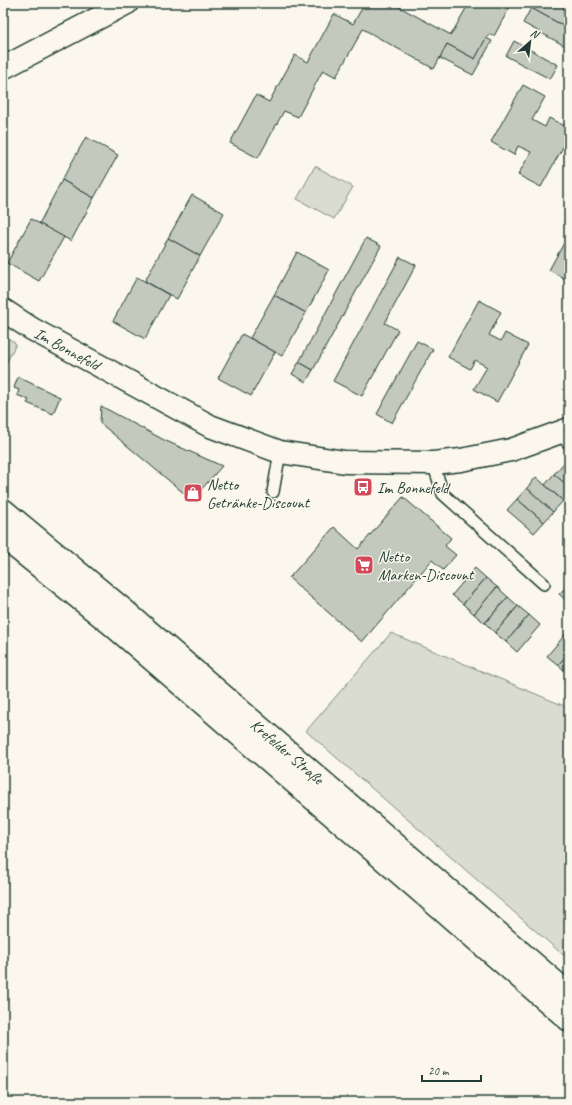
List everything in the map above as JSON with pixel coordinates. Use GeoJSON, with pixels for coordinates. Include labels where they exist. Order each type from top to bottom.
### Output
{"type":"FeatureCollection","features":[{"type":"Feature","properties":{"kind":"main road"},"geometry":{"type":"LineString","coordinates":[[3,68],[102,8],[127,3]]}},
{"type":"Feature","properties":{"kind":"main road","name":"Im Bonnefeld"},"geometry":{"type":"LineString","coordinates":[[3,310],[32,329],[210,426],[280,452],[345,462],[434,463],[461,460],[511,450],[566,435]]}},
{"type":"Feature","properties":{"kind":"main road","name":"Krefelder Straße"},"geometry":{"type":"LineString","coordinates":[[3,510],[125,611],[569,994]]}},
{"type":"Feature","properties":{"kind":"main road","name":"Krefelder Straße"},"geometry":{"type":"LineString","coordinates":[[3,537],[111,624],[569,1020]]}},
{"type":"Feature","properties":{"kind":"lane"},"geometry":{"type":"LineString","coordinates":[[273,492],[280,452]]}},
{"type":"Feature","properties":{"kind":"lane"},"geometry":{"type":"LineString","coordinates":[[434,463],[443,494],[544,584]]}},
{"type":"Feature","properties":{"kind":"shaded area"},"geometry":{"type":"Polygon","coordinates":[[[315,166],[353,187],[334,219],[297,199],[315,166]]]}},
{"type":"Feature","properties":{"kind":"shaded area"},"geometry":{"type":"Polygon","coordinates":[[[3,334],[16,344],[3,369],[3,334]]]}},
{"type":"Feature","properties":{"kind":"shaded area"},"geometry":{"type":"Polygon","coordinates":[[[391,633],[569,708],[569,858],[566,860],[569,862],[569,960],[306,731],[391,633]]]}},
{"type":"Feature","properties":{"kind":"building"},"geometry":{"type":"Polygon","coordinates":[[[365,3],[392,3],[451,35],[469,3],[512,3],[494,36],[489,34],[475,59],[447,44],[434,69],[363,29],[336,77],[323,70],[298,117],[284,111],[258,158],[230,143],[256,95],[269,102],[295,55],[308,62],[334,14],[353,24],[365,3]]]}},
{"type":"Feature","properties":{"kind":"building"},"geometry":{"type":"Polygon","coordinates":[[[534,3],[557,3],[569,10],[569,29],[531,8],[534,3]]]}},
{"type":"Feature","properties":{"kind":"building"},"geometry":{"type":"Polygon","coordinates":[[[531,8],[569,29],[569,44],[567,47],[523,23],[531,8]]]}},
{"type":"Feature","properties":{"kind":"building"},"geometry":{"type":"Polygon","coordinates":[[[486,38],[492,41],[473,75],[440,58],[447,44],[475,59],[486,38]]]}},
{"type":"Feature","properties":{"kind":"building"},"geometry":{"type":"Polygon","coordinates":[[[514,41],[558,65],[550,79],[506,56],[514,41]]]}},
{"type":"Feature","properties":{"kind":"building"},"geometry":{"type":"Polygon","coordinates":[[[523,85],[545,97],[532,120],[545,127],[549,118],[569,128],[569,136],[541,187],[518,175],[531,152],[518,146],[514,155],[491,142],[523,85]]]}},
{"type":"Feature","properties":{"kind":"building"},"geometry":{"type":"Polygon","coordinates":[[[86,137],[118,155],[94,198],[62,180],[86,137]]]}},
{"type":"Feature","properties":{"kind":"building"},"geometry":{"type":"Polygon","coordinates":[[[62,180],[94,198],[71,241],[39,224],[62,180]]]}},
{"type":"Feature","properties":{"kind":"building"},"geometry":{"type":"Polygon","coordinates":[[[192,195],[224,213],[200,256],[168,238],[192,195]]]}},
{"type":"Feature","properties":{"kind":"building"},"geometry":{"type":"Polygon","coordinates":[[[31,219],[64,237],[39,281],[7,263],[31,219]]]}},
{"type":"Feature","properties":{"kind":"building"},"geometry":{"type":"Polygon","coordinates":[[[569,234],[569,281],[549,270],[569,234]]]}},
{"type":"Feature","properties":{"kind":"building"},"geometry":{"type":"Polygon","coordinates":[[[168,238],[200,256],[177,299],[145,281],[168,238]]]}},
{"type":"Feature","properties":{"kind":"building"},"geometry":{"type":"Polygon","coordinates":[[[366,238],[381,246],[313,370],[299,362],[366,238]]]}},
{"type":"Feature","properties":{"kind":"building"},"geometry":{"type":"Polygon","coordinates":[[[297,252],[329,270],[306,313],[274,295],[297,252]]]}},
{"type":"Feature","properties":{"kind":"building"},"geometry":{"type":"Polygon","coordinates":[[[400,257],[416,265],[385,323],[398,330],[362,396],[333,381],[400,257]]]}},
{"type":"Feature","properties":{"kind":"building"},"geometry":{"type":"Polygon","coordinates":[[[137,277],[169,295],[145,339],[113,321],[137,277]]]}},
{"type":"Feature","properties":{"kind":"building"},"geometry":{"type":"Polygon","coordinates":[[[274,295],[306,313],[282,356],[250,338],[274,295]]]}},
{"type":"Feature","properties":{"kind":"building"},"geometry":{"type":"Polygon","coordinates":[[[479,300],[501,312],[489,335],[501,341],[505,333],[528,345],[497,402],[474,389],[487,367],[475,360],[470,369],[448,357],[479,300]]]}},
{"type":"Feature","properties":{"kind":"building"},"geometry":{"type":"Polygon","coordinates":[[[242,334],[275,352],[251,396],[218,378],[242,334]]]}},
{"type":"Feature","properties":{"kind":"building"},"geometry":{"type":"Polygon","coordinates":[[[417,341],[433,349],[392,423],[377,414],[417,341]]]}},
{"type":"Feature","properties":{"kind":"building"},"geometry":{"type":"Polygon","coordinates":[[[299,362],[313,370],[306,382],[292,374],[299,362]]]}},
{"type":"Feature","properties":{"kind":"building"},"geometry":{"type":"Polygon","coordinates":[[[18,377],[60,397],[53,414],[27,403],[29,400],[17,395],[19,390],[14,388],[18,377]]]}},
{"type":"Feature","properties":{"kind":"building"},"geometry":{"type":"Polygon","coordinates":[[[101,406],[164,440],[222,466],[192,500],[100,423],[101,406]]]}},
{"type":"Feature","properties":{"kind":"building"},"geometry":{"type":"Polygon","coordinates":[[[564,463],[569,468],[569,487],[554,474],[564,463]]]}},
{"type":"Feature","properties":{"kind":"building"},"geometry":{"type":"Polygon","coordinates":[[[554,474],[569,487],[569,506],[545,485],[554,474]]]}},
{"type":"Feature","properties":{"kind":"building"},"geometry":{"type":"Polygon","coordinates":[[[536,477],[563,501],[553,512],[527,488],[536,477]]]}},
{"type":"Feature","properties":{"kind":"building"},"geometry":{"type":"Polygon","coordinates":[[[527,488],[553,512],[544,522],[517,499],[527,488]]]}},
{"type":"Feature","properties":{"kind":"building","name":"Netto Marken-Discount"},"geometry":{"type":"Polygon","coordinates":[[[403,497],[451,538],[445,546],[456,555],[443,570],[432,560],[362,642],[289,578],[334,527],[358,549],[403,497]]]}},
{"type":"Feature","properties":{"kind":"building"},"geometry":{"type":"Polygon","coordinates":[[[517,499],[544,522],[534,533],[507,510],[517,499]]]}},
{"type":"Feature","properties":{"kind":"building"},"geometry":{"type":"Polygon","coordinates":[[[475,568],[486,578],[463,604],[452,595],[475,568]]]}},
{"type":"Feature","properties":{"kind":"building"},"geometry":{"type":"Polygon","coordinates":[[[486,578],[497,587],[474,614],[463,604],[486,578]]]}},
{"type":"Feature","properties":{"kind":"building"},"geometry":{"type":"Polygon","coordinates":[[[569,584],[569,603],[559,594],[569,584]]]}},
{"type":"Feature","properties":{"kind":"building"},"geometry":{"type":"Polygon","coordinates":[[[497,587],[508,597],[485,623],[474,614],[497,587]]]}},
{"type":"Feature","properties":{"kind":"building"},"geometry":{"type":"Polygon","coordinates":[[[508,597],[518,606],[495,633],[485,623],[508,597]]]}},
{"type":"Feature","properties":{"kind":"building"},"geometry":{"type":"Polygon","coordinates":[[[518,606],[529,615],[506,642],[495,633],[518,606]]]}},
{"type":"Feature","properties":{"kind":"building"},"geometry":{"type":"Polygon","coordinates":[[[529,615],[540,625],[517,652],[506,642],[529,615]]]}},
{"type":"Feature","properties":{"kind":"building"},"geometry":{"type":"Polygon","coordinates":[[[569,630],[569,653],[558,665],[547,656],[569,630]]]}},
{"type":"Feature","properties":{"kind":"building"},"geometry":{"type":"Polygon","coordinates":[[[569,653],[569,674],[558,665],[569,653]]]}},
{"type":"Feature","properties":{"kind":"place","name":"Im Bonnefeld"},"geometry":{"type":"Point","coordinates":[363,487]}},
{"type":"Feature","properties":{"kind":"place","name":"Netto Getränke-Discount"},"geometry":{"type":"Point","coordinates":[193,493]}},
{"type":"Feature","properties":{"kind":"place","name":"Netto Marken-Discount"},"geometry":{"type":"Point","coordinates":[364,565]}}]}
